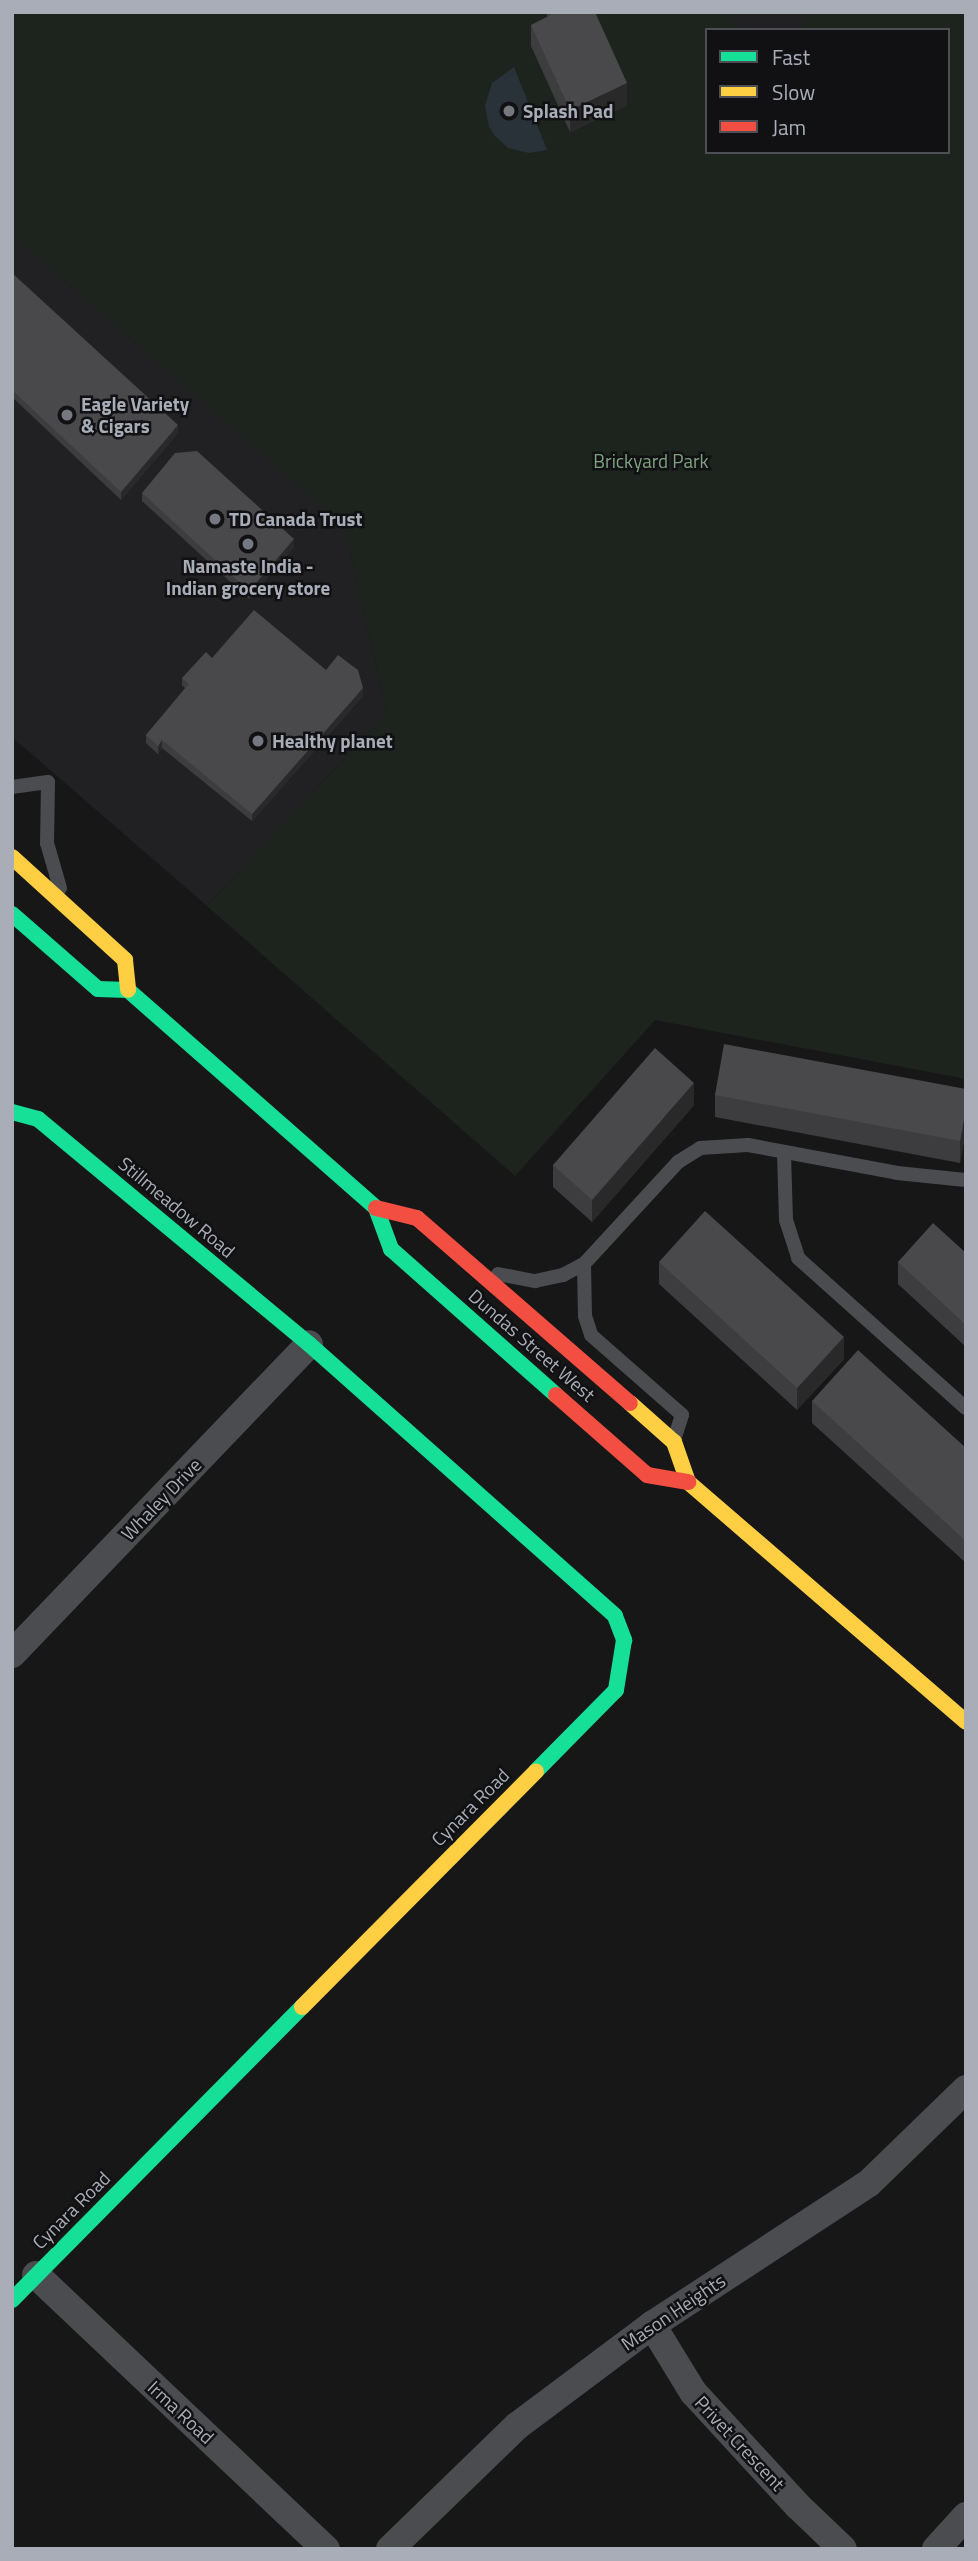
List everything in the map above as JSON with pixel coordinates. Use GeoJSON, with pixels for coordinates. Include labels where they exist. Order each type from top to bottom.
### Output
{"type":"FeatureCollection","features":[{"type":"Feature","properties":{"kind":"main road"},"geometry":{"type":"LineString","coordinates":[[12,857],[125,960],[128,990],[98,989],[12,914]]}},
{"type":"Feature","properties":{"kind":"main road","name":"Dundas Street West"},"geometry":{"type":"LineString","coordinates":[[128,990],[376,1208],[417,1218],[674,1442],[688,1482],[966,1722]]}},
{"type":"Feature","properties":{"kind":"main road","name":"Stillmeadow Road"},"geometry":{"type":"LineString","coordinates":[[12,1112],[38,1119],[309,1344]]}},
{"type":"Feature","properties":{"kind":"main road","name":"Dundas Street West"},"geometry":{"type":"LineString","coordinates":[[376,1208],[391,1249],[647,1475],[688,1482]]}},
{"type":"Feature","properties":{"kind":"main road","name":"Cynara Road"},"geometry":{"type":"LineString","coordinates":[[12,2300],[616,1690],[624,1640],[615,1616],[309,1344]]}},
{"type":"Feature","properties":{"kind":"street","name":"Whaley Drive"},"geometry":{"type":"LineString","coordinates":[[12,1654],[309,1344]]}},
{"type":"Feature","properties":{"kind":"street","name":"Mason Heights"},"geometry":{"type":"LineString","coordinates":[[390,2549],[517,2426],[652,2325],[869,2183],[966,2089]]}},
{"type":"Feature","properties":{"kind":"street","name":"Irma Road"},"geometry":{"type":"LineString","coordinates":[[36,2275],[326,2549]]}},
{"type":"Feature","properties":{"kind":"street","name":"Privet Crescent"},"geometry":{"type":"LineString","coordinates":[[652,2325],[693,2392],[799,2506],[843,2549]]}},
{"type":"Feature","properties":{"kind":"street"},"geometry":{"type":"LineString","coordinates":[[936,2549],[966,2516]]}},
{"type":"Feature","properties":{"kind":"lane"},"geometry":{"type":"LineString","coordinates":[[12,787],[48,782],[47,843],[64,903]]}},
{"type":"Feature","properties":{"kind":"lane"},"geometry":{"type":"LineString","coordinates":[[471,1265],[512,1279],[535,1281],[563,1275],[584,1264],[678,1162],[700,1148],[748,1145],[897,1172],[966,1180]]}},
{"type":"Feature","properties":{"kind":"lane"},"geometry":{"type":"LineString","coordinates":[[784,1153],[786,1220],[799,1258],[966,1408]]}},
{"type":"Feature","properties":{"kind":"lane"},"geometry":{"type":"LineString","coordinates":[[584,1264],[585,1316],[591,1335],[682,1415],[674,1442]]}},
{"type":"Feature","properties":{"kind":"shaded area"},"geometry":{"type":"Polygon","coordinates":[[[720,12],[816,12],[799,28],[739,28],[720,12]]]}},
{"type":"Feature","properties":{"kind":"shaded area","name":"Splash Pad"},"geometry":{"type":"Polygon","coordinates":[[[514,67],[547,150],[529,153],[508,148],[489,126],[485,106],[492,83],[514,67]]]}},
{"type":"Feature","properties":{"kind":"shaded area"},"geometry":{"type":"Polygon","coordinates":[[[12,235],[344,525],[387,713],[207,906],[12,737],[12,235]]]}},
{"type":"Feature","properties":{"kind":"green space","name":"Brickyard Park"},"geometry":{"type":"Polygon","coordinates":[[[12,12],[722,12],[740,28],[705,28],[705,154],[950,154],[950,28],[799,28],[816,12],[966,12],[966,1079],[655,1020],[515,1176],[207,906],[387,713],[344,526],[12,235],[12,12]]]}},
{"type":"Feature","properties":{"kind":"building"},"geometry":{"type":"Polygon","coordinates":[[[550,12],[595,12],[627,83],[570,110],[531,25],[551,15],[550,12]]]}},
{"type":"Feature","properties":{"kind":"building"},"geometry":{"type":"Polygon","coordinates":[[[12,273],[178,425],[121,492],[12,390],[12,273]]]}},
{"type":"Feature","properties":{"kind":"building"},"geometry":{"type":"Polygon","coordinates":[[[197,451],[294,539],[249,591],[142,493],[175,453],[197,451]]]}},
{"type":"Feature","properties":{"kind":"building"},"geometry":{"type":"Polygon","coordinates":[[[254,610],[326,670],[338,655],[358,670],[363,688],[252,814],[162,740],[158,746],[146,735],[189,684],[182,678],[206,652],[212,658],[254,610]]]}},
{"type":"Feature","properties":{"kind":"building"},"geometry":{"type":"Polygon","coordinates":[[[724,1044],[966,1089],[966,1108],[960,1141],[715,1095],[724,1044]]]}},
{"type":"Feature","properties":{"kind":"building"},"geometry":{"type":"Polygon","coordinates":[[[655,1048],[694,1083],[592,1200],[553,1165],[655,1048]]]}},
{"type":"Feature","properties":{"kind":"building"},"geometry":{"type":"Polygon","coordinates":[[[705,1211],[844,1337],[797,1388],[659,1262],[705,1211]]]}},
{"type":"Feature","properties":{"kind":"building"},"geometry":{"type":"Polygon","coordinates":[[[933,1223],[966,1253],[966,1325],[898,1262],[933,1223]]]}},
{"type":"Feature","properties":{"kind":"building"},"geometry":{"type":"Polygon","coordinates":[[[858,1350],[966,1448],[966,1541],[812,1401],[858,1350]]]}},
{"type":"Feature","properties":{"kind":"traffic: fast"},"geometry":{"type":"LineString","coordinates":[[12,914],[98,989],[128,990],[376,1208],[391,1249],[556,1395]]}},
{"type":"Feature","properties":{"kind":"traffic: fast"},"geometry":{"type":"LineString","coordinates":[[12,1112],[38,1119],[309,1344],[615,1616],[624,1640],[616,1690],[536,1771]]}},
{"type":"Feature","properties":{"kind":"traffic: fast"},"geometry":{"type":"LineString","coordinates":[[12,2300],[302,2007]]}},
{"type":"Feature","properties":{"kind":"traffic: slow"},"geometry":{"type":"LineString","coordinates":[[12,857],[125,960],[128,990]]}},
{"type":"Feature","properties":{"kind":"traffic: slow"},"geometry":{"type":"LineString","coordinates":[[630,1403],[674,1442],[688,1482],[966,1722]]}},
{"type":"Feature","properties":{"kind":"traffic: slow"},"geometry":{"type":"LineString","coordinates":[[302,2007],[536,1771]]}},
{"type":"Feature","properties":{"kind":"traffic: jam"},"geometry":{"type":"LineString","coordinates":[[376,1208],[417,1218],[630,1403]]}},
{"type":"Feature","properties":{"kind":"traffic: jam"},"geometry":{"type":"LineString","coordinates":[[556,1395],[647,1475],[688,1482]]}},
{"type":"Feature","properties":{"kind":"place","name":"Splash Pad"},"geometry":{"type":"Point","coordinates":[509,111]}},
{"type":"Feature","properties":{"kind":"place","name":"Eagle Variety & Cigars"},"geometry":{"type":"Point","coordinates":[67,415]}},
{"type":"Feature","properties":{"kind":"place","name":"TD Canada Trust"},"geometry":{"type":"Point","coordinates":[215,519]}},
{"type":"Feature","properties":{"kind":"place","name":"Namaste India - Indian grocery store"},"geometry":{"type":"Point","coordinates":[248,544]}},
{"type":"Feature","properties":{"kind":"place","name":"Healthy planet"},"geometry":{"type":"Point","coordinates":[258,741]}}]}
